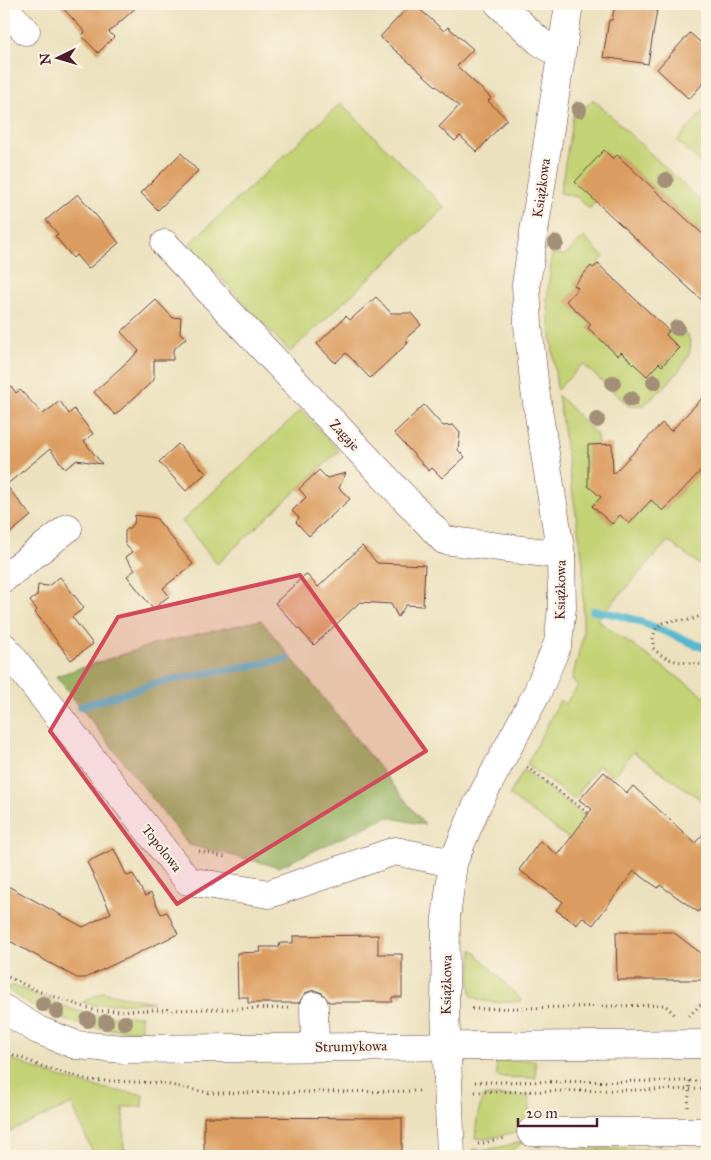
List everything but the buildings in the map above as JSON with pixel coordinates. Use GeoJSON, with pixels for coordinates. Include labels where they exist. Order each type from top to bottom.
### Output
{"type":"FeatureCollection","features":[{"type":"Feature","properties":{"kind":"street"},"geometry":{"type":"LineString","coordinates":[[499,4],[539,41],[560,55]]}},
{"type":"Feature","properties":{"kind":"street","name":"Książkowa"},"geometry":{"type":"LineString","coordinates":[[451,1156],[460,1087],[446,1045],[446,918],[453,863],[476,807],[537,693],[558,643],[562,608],[561,555],[536,390],[528,325],[526,284],[569,4]]}},
{"type":"Feature","properties":{"kind":"street"},"geometry":{"type":"LineString","coordinates":[[4,8],[26,31]]}},
{"type":"Feature","properties":{"kind":"street","name":"Zagaje"},"geometry":{"type":"LineString","coordinates":[[165,244],[444,540],[561,555]]}},
{"type":"Feature","properties":{"kind":"street"},"geometry":{"type":"LineString","coordinates":[[4,578],[68,528]]}},
{"type":"Feature","properties":{"kind":"street","name":"Topolowa"},"geometry":{"type":"LineString","coordinates":[[4,647],[188,881],[269,894],[395,851],[453,863]]}},
{"type":"Feature","properties":{"kind":"street"},"geometry":{"type":"LineString","coordinates":[[314,1008],[315,1047]]}},
{"type":"Feature","properties":{"kind":"street","name":"Strumykowa"},"geometry":{"type":"LineString","coordinates":[[4,1009],[38,1030],[76,1045],[124,1049],[707,1044]]}},
{"type":"Feature","properties":{"kind":"street"},"geometry":{"type":"LineString","coordinates":[[530,1132],[707,1132]]}},
{"type":"Feature","properties":{"kind":"path"},"geometry":{"type":"LineString","coordinates":[[707,612],[690,620],[668,620],[657,628],[654,633],[653,648],[664,658],[674,662],[691,662],[707,666]]}},
{"type":"Feature","properties":{"kind":"path"},"geometry":{"type":"LineString","coordinates":[[526,766],[588,814]]}},
{"type":"Feature","properties":{"kind":"path"},"geometry":{"type":"LineString","coordinates":[[197,851],[233,859]]}},
{"type":"Feature","properties":{"kind":"path"},"geometry":{"type":"LineString","coordinates":[[4,975],[38,991],[96,1012],[314,1008]]}},
{"type":"Feature","properties":{"kind":"path"},"geometry":{"type":"LineString","coordinates":[[467,1010],[665,1005],[674,1016],[690,1016],[700,1006],[707,1005]]}},
{"type":"Feature","properties":{"kind":"path"},"geometry":{"type":"LineString","coordinates":[[4,1051],[44,1067],[89,1080],[160,1083],[210,1093],[707,1081]]}},
{"type":"Feature","properties":{"kind":"path"},"geometry":{"type":"LineString","coordinates":[[460,1087],[707,1089]]}},
{"type":"Feature","properties":{"kind":"highlighted area"},"geometry":{"type":"Polygon","coordinates":[[[300,575],[426,751],[177,904],[50,731],[118,617],[300,575]]]}},
{"type":"Feature","properties":{"kind":"green space"},"geometry":{"type":"Polygon","coordinates":[[[576,99],[585,107],[593,99],[707,207],[707,238],[618,155],[613,159],[604,151],[584,172],[593,181],[600,198],[589,209],[577,197],[560,193],[576,99]]]}},
{"type":"Feature","properties":{"kind":"green space"},"geometry":{"type":"Polygon","coordinates":[[[341,103],[445,208],[290,352],[189,244],[341,103]]]}},
{"type":"Feature","properties":{"kind":"green space"},"geometry":{"type":"Polygon","coordinates":[[[707,107],[707,169],[677,141],[707,107]]]}},
{"type":"Feature","properties":{"kind":"green space"},"geometry":{"type":"Polygon","coordinates":[[[584,237],[604,257],[599,262],[604,267],[598,273],[591,266],[574,285],[578,288],[566,301],[591,324],[588,328],[618,356],[621,352],[659,363],[662,366],[679,348],[666,335],[675,324],[686,334],[690,341],[690,349],[682,367],[644,405],[629,406],[583,364],[557,390],[547,299],[552,254],[565,255],[584,237]]]}},
{"type":"Feature","properties":{"kind":"green space"},"geometry":{"type":"Polygon","coordinates":[[[558,395],[597,435],[598,445],[588,445],[588,466],[590,480],[601,497],[592,506],[612,524],[620,515],[629,524],[651,500],[663,511],[707,464],[707,570],[668,541],[597,620],[707,698],[707,804],[633,752],[614,776],[598,765],[574,800],[527,764],[560,700],[565,704],[578,686],[572,679],[583,636],[583,562],[558,395]]]}},
{"type":"Feature","properties":{"kind":"green space"},"geometry":{"type":"Polygon","coordinates":[[[301,410],[339,451],[217,564],[182,521],[301,410]]]}},
{"type":"Feature","properties":{"kind":"green space"},"geometry":{"type":"Polygon","coordinates":[[[261,620],[425,825],[387,817],[279,867],[189,845],[56,676],[158,643],[261,620]]]}},
{"type":"Feature","properties":{"kind":"green space"},"geometry":{"type":"Polygon","coordinates":[[[524,770],[586,817],[571,840],[509,795],[524,770]]]}},
{"type":"Feature","properties":{"kind":"green space"},"geometry":{"type":"Polygon","coordinates":[[[472,949],[522,1001],[489,1002],[471,995],[472,949]]]}},
{"type":"Feature","properties":{"kind":"green space"},"geometry":{"type":"Polygon","coordinates":[[[15,986],[74,1010],[96,1016],[141,1016],[141,1030],[86,1026],[69,1021],[37,1008],[5,987],[15,986]]]}},
{"type":"Feature","properties":{"kind":"green space"},"geometry":{"type":"Polygon","coordinates":[[[102,992],[153,1002],[91,1005],[83,1002],[102,992]]]}},
{"type":"Feature","properties":{"kind":"green space"},"geometry":{"type":"Polygon","coordinates":[[[4,1056],[72,1081],[107,1089],[143,1094],[142,1107],[123,1107],[124,1150],[144,1150],[144,1156],[94,1156],[72,1104],[4,1134],[4,1056]]]}},
{"type":"Feature","properties":{"kind":"green space"},"geometry":{"type":"Polygon","coordinates":[[[535,1060],[536,1078],[497,1077],[496,1061],[535,1060]]]}},
{"type":"Feature","properties":{"kind":"green space"},"geometry":{"type":"Polygon","coordinates":[[[483,1096],[529,1096],[529,1129],[486,1139],[475,1138],[477,1118],[483,1096]]]}},
{"type":"Feature","properties":{"kind":"green space"},"geometry":{"type":"Polygon","coordinates":[[[525,1141],[503,1156],[474,1156],[474,1149],[483,1151],[525,1141]]]}},
{"type":"Feature","properties":{"kind":"green space"},"geometry":{"type":"Polygon","coordinates":[[[680,1148],[681,1156],[518,1156],[532,1150],[680,1148]]]}},
{"type":"Feature","properties":{"kind":"waterway"},"geometry":{"type":"LineString","coordinates":[[593,611],[636,620],[707,649]]}},
{"type":"Feature","properties":{"kind":"waterway"},"geometry":{"type":"LineString","coordinates":[[80,707],[160,682],[287,659]]}}]}
